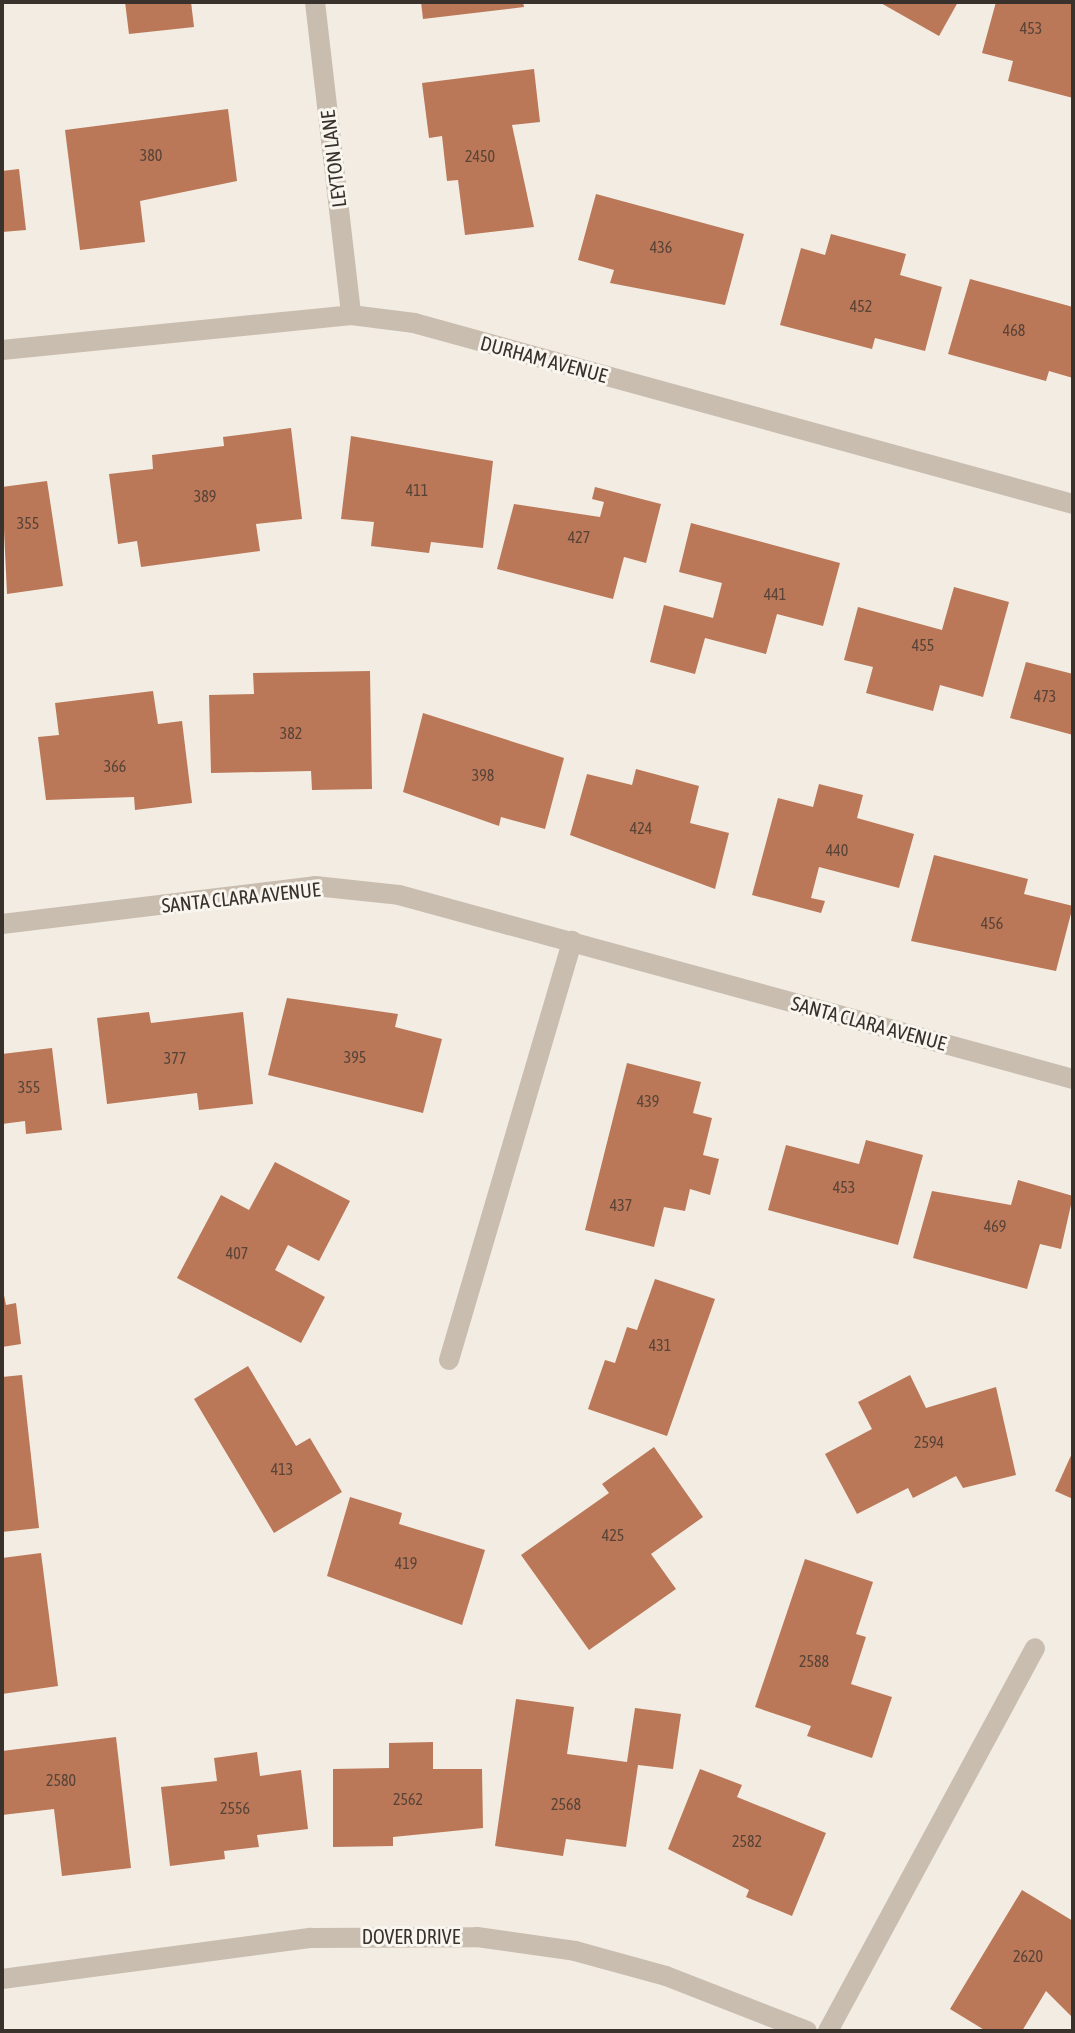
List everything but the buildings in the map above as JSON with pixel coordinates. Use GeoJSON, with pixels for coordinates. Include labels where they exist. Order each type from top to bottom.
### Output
{"type":"FeatureCollection","features":[{"type":"Feature","properties":{"kind":"street","name":"LEYTON LANE"},"geometry":{"type":"LineString","coordinates":[[315,2],[351,315]]}},
{"type":"Feature","properties":{"kind":"street","name":"DURHAM AVENUE"},"geometry":{"type":"LineString","coordinates":[[2,350],[351,315],[414,323],[1073,504]]}},
{"type":"Feature","properties":{"kind":"street","name":"SANTA CLARA AVENUE"},"geometry":{"type":"LineString","coordinates":[[2,924],[315,886],[399,895],[1073,1079]]}},
{"type":"Feature","properties":{"kind":"street"},"geometry":{"type":"LineString","coordinates":[[449,1360],[572,941]]}},
{"type":"Feature","properties":{"kind":"street"},"geometry":{"type":"LineString","coordinates":[[828,2031],[1035,1648]]}},
{"type":"Feature","properties":{"kind":"street","name":"DOVER DRIVE"},"geometry":{"type":"LineString","coordinates":[[2,1979],[311,1938],[477,1937],[575,1951],[666,1976],[807,2031]]}}]}
